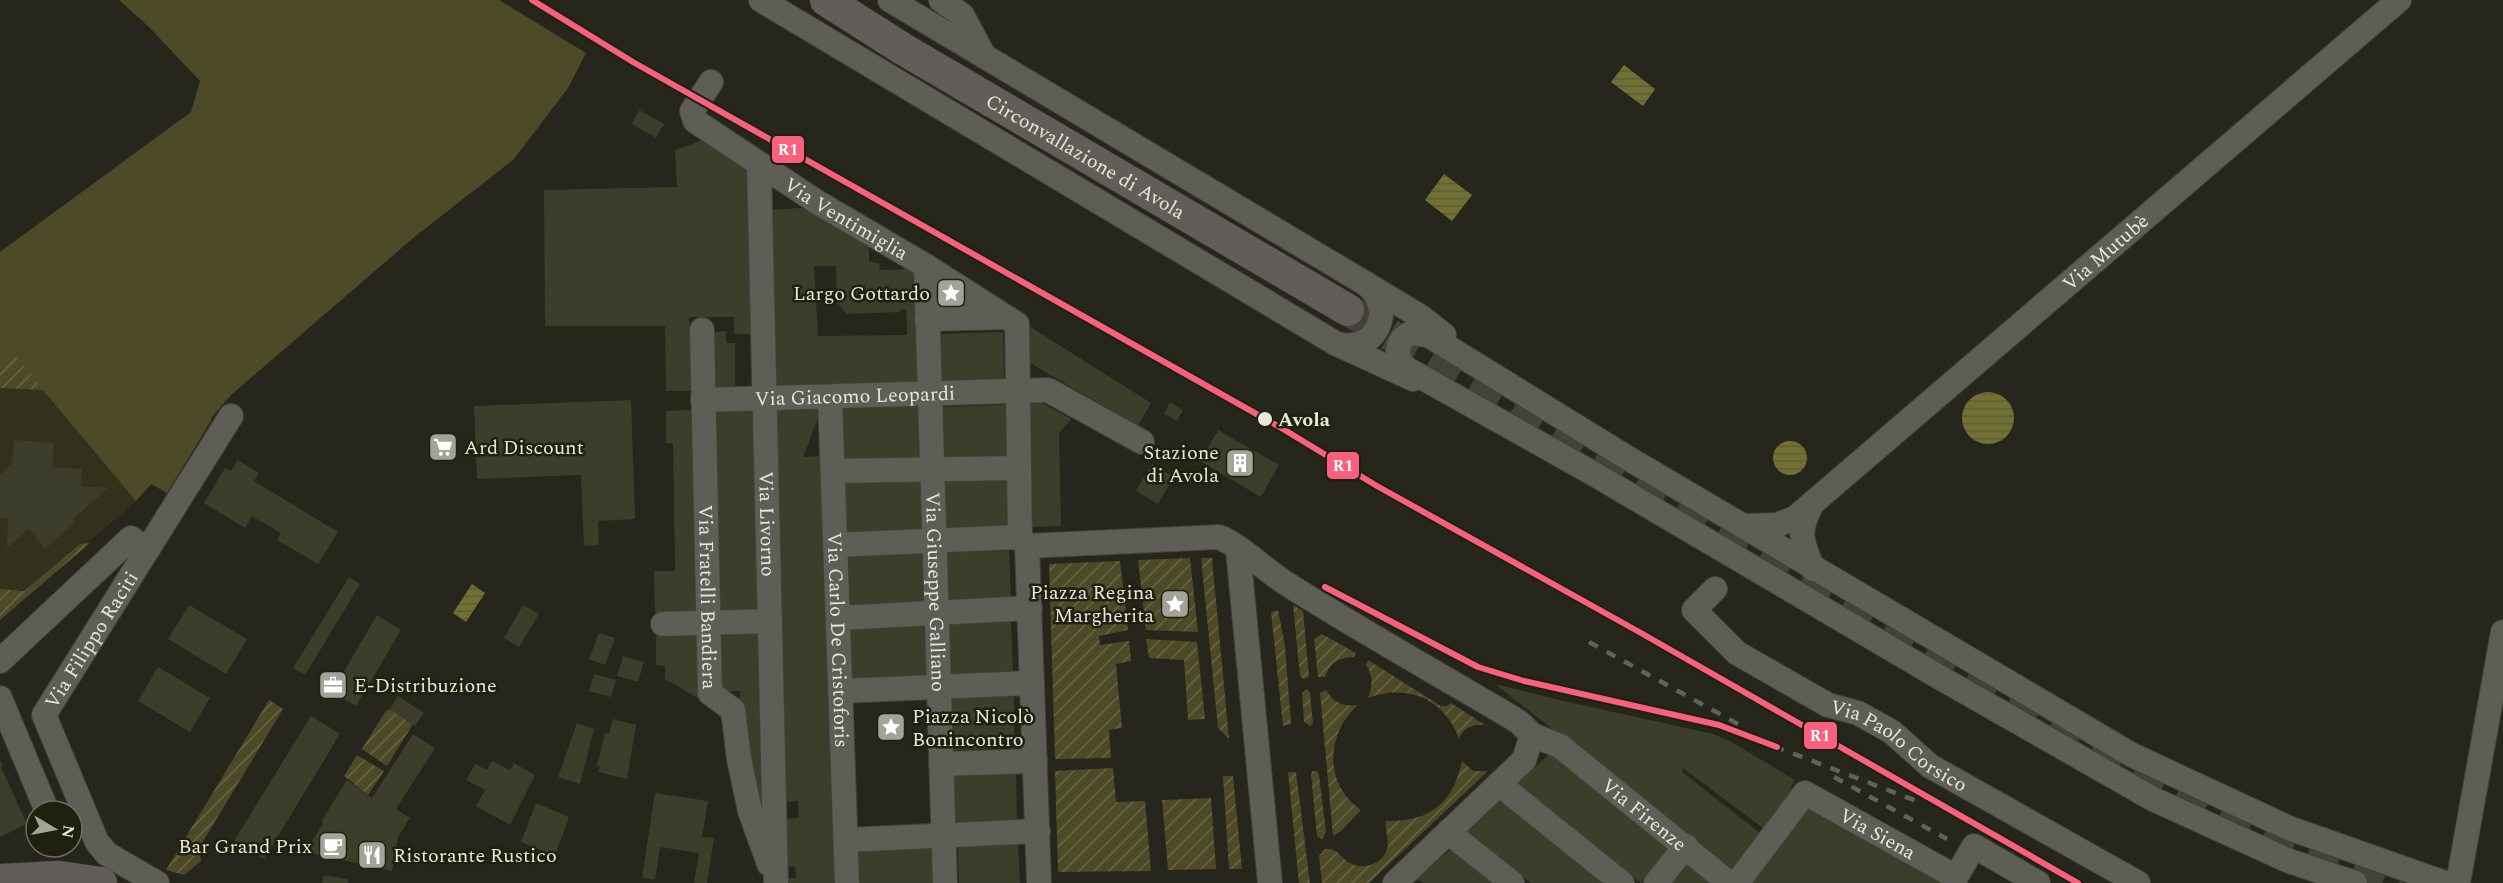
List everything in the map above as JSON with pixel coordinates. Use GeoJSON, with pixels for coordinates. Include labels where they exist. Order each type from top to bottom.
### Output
{"type":"FeatureCollection","features":[{"type":"Feature","properties":{"kind":"main road","name":"Circonvallazione di Avola"},"geometry":{"type":"LineString","coordinates":[[826,0],[913,55],[1348,310]]}},
{"type":"Feature","properties":{"kind":"main road"},"geometry":{"type":"LineString","coordinates":[[2,878],[59,877],[101,883]]}},
{"type":"Feature","properties":{"kind":"street"},"geometry":{"type":"LineString","coordinates":[[761,0],[1335,343],[1481,410]]}},
{"type":"Feature","properties":{"kind":"street"},"geometry":{"type":"LineString","coordinates":[[890,0],[1421,317],[1500,380]]}},
{"type":"Feature","properties":{"kind":"street"},"geometry":{"type":"LineString","coordinates":[[941,0],[962,15],[985,58]]}},
{"type":"Feature","properties":{"kind":"street","name":"Via Mutubè"},"geometry":{"type":"LineString","coordinates":[[1743,526],[1777,525],[1795,518],[2399,0]]}},
{"type":"Feature","properties":{"kind":"street","name":"Via Ventimiglia"},"geometry":{"type":"LineString","coordinates":[[711,82],[692,111],[695,121],[816,202],[1005,316]]}},
{"type":"Feature","properties":{"kind":"street","name":"Via Livorno"},"geometry":{"type":"LineString","coordinates":[[759,164],[776,883]]}},
{"type":"Feature","properties":{"kind":"street","name":"Via Giuseppe Galliano"},"geometry":{"type":"LineString","coordinates":[[920,263],[928,327],[945,883]]}},
{"type":"Feature","properties":{"kind":"street"},"geometry":{"type":"LineString","coordinates":[[1335,343],[1347,346],[1358,345],[1376,331],[1381,310],[1379,299],[1363,282]]}},
{"type":"Feature","properties":{"kind":"street"},"geometry":{"type":"LineString","coordinates":[[928,327],[1005,316],[1017,324],[1012,392],[1013,468],[1019,541],[1028,831],[1039,883]]}},
{"type":"Feature","properties":{"kind":"street","name":"Via Fratelli Bandiera"},"geometry":{"type":"LineString","coordinates":[[702,330],[710,693],[734,710],[739,759],[750,811],[776,883]]}},
{"type":"Feature","properties":{"kind":"street"},"geometry":{"type":"LineString","coordinates":[[2355,883],[2289,861],[2153,799],[1939,677],[1402,364],[1397,352],[1402,339],[1411,333],[1428,335],[1813,568],[2132,755],[2289,828],[2445,883]]}},
{"type":"Feature","properties":{"kind":"street","name":"Via Giacomo Leopardi"},"geometry":{"type":"LineString","coordinates":[[704,400],[1048,390],[1142,442]]}},
{"type":"Feature","properties":{"kind":"street","name":"Via Carlo De Cristoforis"},"geometry":{"type":"LineString","coordinates":[[830,397],[847,883]]}},
{"type":"Feature","properties":{"kind":"street","name":"Via Filippo Raciti"},"geometry":{"type":"LineString","coordinates":[[70,799],[44,715],[231,416]]}},
{"type":"Feature","properties":{"kind":"street"},"geometry":{"type":"LineString","coordinates":[[833,471],[1013,468]]}},
{"type":"Feature","properties":{"kind":"street"},"geometry":{"type":"LineString","coordinates":[[1812,504],[1802,523],[1802,541],[1813,568]]}},
{"type":"Feature","properties":{"kind":"street","name":"Via Firenze"},"geometry":{"type":"LineString","coordinates":[[836,546],[1220,537],[1231,542],[1238,550],[1285,583],[1520,722],[1532,735],[1560,746],[1729,883]]}},
{"type":"Feature","properties":{"kind":"street"},"geometry":{"type":"LineString","coordinates":[[0,661],[131,538],[146,550]]}},
{"type":"Feature","properties":{"kind":"street"},"geometry":{"type":"LineString","coordinates":[[1238,550],[1270,883]]}},
{"type":"Feature","properties":{"kind":"street","name":"Via Paolo Corsico"},"geometry":{"type":"LineString","coordinates":[[1714,589],[1694,610],[1737,653],[1828,705],[1858,713],[1892,732],[1930,766],[2138,883]]}},
{"type":"Feature","properties":{"kind":"street"},"geometry":{"type":"LineString","coordinates":[[838,618],[1020,608]]}},
{"type":"Feature","properties":{"kind":"street"},"geometry":{"type":"LineString","coordinates":[[663,624],[770,621]]}},
{"type":"Feature","properties":{"kind":"street"},"geometry":{"type":"LineString","coordinates":[[2458,883],[2503,632]]}},
{"type":"Feature","properties":{"kind":"street"},"geometry":{"type":"LineString","coordinates":[[840,691],[1023,684]]}},
{"type":"Feature","properties":{"kind":"street"},"geometry":{"type":"LineString","coordinates":[[0,698],[42,799]]}},
{"type":"Feature","properties":{"kind":"street"},"geometry":{"type":"LineString","coordinates":[[1402,881],[1504,788],[1524,760],[1532,735]]}},
{"type":"Feature","properties":{"kind":"street"},"geometry":{"type":"LineString","coordinates":[[941,764],[1025,761]]}},
{"type":"Feature","properties":{"kind":"street"},"geometry":{"type":"LineString","coordinates":[[1504,788],[1622,883]]}},
{"type":"Feature","properties":{"kind":"street","name":"Via Siena"},"geometry":{"type":"LineString","coordinates":[[1737,883],[1805,793],[1956,877],[1974,846],[2038,883]]}},
{"type":"Feature","properties":{"kind":"street","name":"Via Filippo Raciti"},"geometry":{"type":"LineString","coordinates":[[84,824],[107,854],[157,883]]}},
{"type":"Feature","properties":{"kind":"street"},"geometry":{"type":"LineString","coordinates":[[846,840],[1028,831]]}},
{"type":"Feature","properties":{"kind":"street"},"geometry":{"type":"LineString","coordinates":[[1454,836],[1512,883]]}},
{"type":"Feature","properties":{"kind":"street"},"geometry":{"type":"LineString","coordinates":[[93,883],[97,842]]}},
{"type":"Feature","properties":{"kind":"street"},"geometry":{"type":"LineString","coordinates":[[1656,883],[1686,846]]}},
{"type":"Feature","properties":{"kind":"shaded area"},"geometry":{"type":"Polygon","coordinates":[[[119,0],[499,0],[586,53],[568,88],[514,159],[412,239],[231,395],[211,418],[167,493],[151,484],[136,501],[16,358],[0,371],[0,252],[191,112],[200,81],[148,26],[119,0]]]}},
{"type":"Feature","properties":{"kind":"shaded area"},"geometry":{"type":"Polygon","coordinates":[[[1624,65],[1655,89],[1643,106],[1611,82],[1624,65]]]}},
{"type":"Feature","properties":{"kind":"shaded area"},"geometry":{"type":"Polygon","coordinates":[[[1444,174],[1472,195],[1452,221],[1425,200],[1444,174]]]}},
{"type":"Feature","properties":{"kind":"shaded area"},"geometry":{"type":"Polygon","coordinates":[[[16,357],[136,501],[0,620],[0,371],[16,357]]]}},
{"type":"Feature","properties":{"kind":"shaded area"},"geometry":{"type":"Polygon","coordinates":[[[16,357],[44,390],[0,388],[0,371],[16,357]]]}},
{"type":"Feature","properties":{"kind":"shaded area"},"geometry":{"type":"Polygon","coordinates":[[[1988,392],[1998,394],[2006,400],[2012,408],[2014,418],[2012,428],[2006,436],[1998,442],[1988,444],[1978,442],[1970,436],[1964,428],[1962,418],[1964,408],[1970,400],[1978,394],[1988,392]]]}},
{"type":"Feature","properties":{"kind":"shaded area"},"geometry":{"type":"Polygon","coordinates":[[[1790,441],[1802,446],[1807,458],[1802,470],[1790,475],[1778,470],[1773,458],[1778,446],[1790,441]]]}},
{"type":"Feature","properties":{"kind":"shaded area"},"geometry":{"type":"Polygon","coordinates":[[[90,543],[0,620],[0,589],[24,591],[80,544],[90,543]]]}},
{"type":"Feature","properties":{"kind":"shaded area"},"geometry":{"type":"Polygon","coordinates":[[[1190,558],[1198,632],[1146,630],[1138,560],[1190,558]]]}},
{"type":"Feature","properties":{"kind":"shaded area"},"geometry":{"type":"Polygon","coordinates":[[[1201,558],[1212,558],[1229,739],[1218,728],[1201,558]]]}},
{"type":"Feature","properties":{"kind":"shaded area"},"geometry":{"type":"Polygon","coordinates":[[[1120,561],[1128,630],[1099,636],[1100,645],[1129,641],[1131,661],[1116,664],[1122,728],[1109,730],[1111,758],[1055,759],[1049,564],[1120,561]]]}},
{"type":"Feature","properties":{"kind":"shaded area"},"geometry":{"type":"Polygon","coordinates":[[[472,584],[485,593],[466,622],[453,613],[472,584]]]}},
{"type":"Feature","properties":{"kind":"shaded area"},"geometry":{"type":"Polygon","coordinates":[[[1293,605],[1303,611],[1309,676],[1304,679],[1300,676],[1293,605]]]}},
{"type":"Feature","properties":{"kind":"shaded area"},"geometry":{"type":"Polygon","coordinates":[[[1278,610],[1285,646],[1291,724],[1283,726],[1271,612],[1278,610]]]}},
{"type":"Feature","properties":{"kind":"shaded area"},"geometry":{"type":"Polygon","coordinates":[[[1322,634],[1356,653],[1354,657],[1336,662],[1325,677],[1318,677],[1314,639],[1322,634]]]}},
{"type":"Feature","properties":{"kind":"shaded area"},"geometry":{"type":"Polygon","coordinates":[[[1146,639],[1197,642],[1205,719],[1188,720],[1184,660],[1149,658],[1146,639]]]}},
{"type":"Feature","properties":{"kind":"shaded area"},"geometry":{"type":"Polygon","coordinates":[[[1368,660],[1441,706],[1451,703],[1485,725],[1469,727],[1459,739],[1453,725],[1444,714],[1434,704],[1423,698],[1397,692],[1368,698],[1372,682],[1366,665],[1368,660]]]}},
{"type":"Feature","properties":{"kind":"shaded area"},"geometry":{"type":"Polygon","coordinates":[[[1307,689],[1310,692],[1313,724],[1310,726],[1304,722],[1302,693],[1307,689]]]}},
{"type":"Feature","properties":{"kind":"shaded area"},"geometry":{"type":"Polygon","coordinates":[[[1326,690],[1339,703],[1358,705],[1347,716],[1340,730],[1333,758],[1340,787],[1361,810],[1333,836],[1320,693],[1326,690]]]}},
{"type":"Feature","properties":{"kind":"shaded area"},"geometry":{"type":"Polygon","coordinates":[[[269,700],[283,709],[199,848],[201,861],[184,875],[166,870],[269,700]]]}},
{"type":"Feature","properties":{"kind":"shaded area"},"geometry":{"type":"Polygon","coordinates":[[[390,709],[413,724],[387,766],[362,749],[385,712],[390,709]]]}},
{"type":"Feature","properties":{"kind":"shaded area"},"geometry":{"type":"Polygon","coordinates":[[[357,755],[384,771],[368,795],[344,776],[357,755]]]}},
{"type":"Feature","properties":{"kind":"shaded area"},"geometry":{"type":"Polygon","coordinates":[[[1462,761],[1473,771],[1488,771],[1369,883],[1322,883],[1319,856],[1325,849],[1334,850],[1348,862],[1357,866],[1368,866],[1378,861],[1387,849],[1386,821],[1415,818],[1437,808],[1452,789],[1462,761]]]}},
{"type":"Feature","properties":{"kind":"shaded area"},"geometry":{"type":"Polygon","coordinates":[[[1113,768],[1116,802],[1145,801],[1151,871],[1058,872],[1055,771],[1113,768]]]}},
{"type":"Feature","properties":{"kind":"shaded area"},"geometry":{"type":"Polygon","coordinates":[[[1317,771],[1319,775],[1326,832],[1322,839],[1317,836],[1311,774],[1317,771]]]}},
{"type":"Feature","properties":{"kind":"shaded area"},"geometry":{"type":"Polygon","coordinates":[[[1288,772],[1296,772],[1310,883],[1299,883],[1288,772]]]}},
{"type":"Feature","properties":{"kind":"shaded area"},"geometry":{"type":"Polygon","coordinates":[[[1223,776],[1233,776],[1242,869],[1229,869],[1223,776]]]}},
{"type":"Feature","properties":{"kind":"shaded area"},"geometry":{"type":"Polygon","coordinates":[[[1211,798],[1216,869],[1168,870],[1162,800],[1211,798]]]}},
{"type":"Feature","properties":{"kind":"building"},"geometry":{"type":"Polygon","coordinates":[[[639,110],[664,124],[656,138],[632,124],[639,110]]]}},
{"type":"Feature","properties":{"kind":"building"},"geometry":{"type":"Polygon","coordinates":[[[708,138],[746,164],[752,334],[734,334],[734,317],[689,317],[692,391],[666,391],[665,326],[545,326],[544,190],[677,187],[675,150],[708,138]]]}},
{"type":"Feature","properties":{"kind":"building"},"geometry":{"type":"Polygon","coordinates":[[[812,207],[869,245],[869,261],[880,264],[879,270],[915,269],[918,385],[776,388],[771,210],[812,207]],[[814,266],[818,336],[907,335],[906,309],[900,312],[847,314],[837,303],[836,266],[814,266]]]}},
{"type":"Feature","properties":{"kind":"building"},"geometry":{"type":"Polygon","coordinates":[[[1029,326],[1151,403],[1138,426],[1030,363],[1029,326]]]}},
{"type":"Feature","properties":{"kind":"building"},"geometry":{"type":"Polygon","coordinates":[[[726,331],[726,343],[735,343],[735,389],[714,389],[713,332],[726,331]]]}},
{"type":"Feature","properties":{"kind":"building"},"geometry":{"type":"Polygon","coordinates":[[[1003,332],[1004,381],[940,383],[939,334],[1003,332]]]}},
{"type":"Feature","properties":{"kind":"building"},"geometry":{"type":"Polygon","coordinates":[[[631,400],[635,519],[598,521],[599,545],[584,546],[581,475],[477,479],[474,406],[631,400]]]}},
{"type":"Feature","properties":{"kind":"building"},"geometry":{"type":"Polygon","coordinates":[[[1170,402],[1183,410],[1177,421],[1164,414],[1170,402]]]}},
{"type":"Feature","properties":{"kind":"building"},"geometry":{"type":"Polygon","coordinates":[[[1024,403],[1042,403],[1071,419],[1059,434],[1061,526],[1027,527],[1024,403]]]}},
{"type":"Feature","properties":{"kind":"building"},"geometry":{"type":"Polygon","coordinates":[[[1005,405],[1007,455],[943,457],[942,407],[1005,405]]]}},
{"type":"Feature","properties":{"kind":"building"},"geometry":{"type":"Polygon","coordinates":[[[920,406],[922,457],[841,460],[840,408],[920,406]]]}},
{"type":"Feature","properties":{"kind":"building"},"geometry":{"type":"Polygon","coordinates":[[[775,408],[822,408],[803,457],[822,456],[837,883],[786,883],[786,878],[796,878],[795,866],[785,867],[784,819],[799,818],[798,801],[784,802],[775,408]]]}},
{"type":"Feature","properties":{"kind":"building"},"geometry":{"type":"Polygon","coordinates":[[[692,410],[697,612],[655,613],[654,571],[675,571],[673,443],[666,443],[666,411],[692,410]]]}},
{"type":"Feature","properties":{"kind":"building"},"geometry":{"type":"Polygon","coordinates":[[[755,410],[759,610],[718,611],[714,411],[755,410]]]}},
{"type":"Feature","properties":{"kind":"building","name":"Stazione di Avola"},"geometry":{"type":"Polygon","coordinates":[[[1218,430],[1279,465],[1261,497],[1200,461],[1218,430]]]}},
{"type":"Feature","properties":{"kind":"building"},"geometry":{"type":"Polygon","coordinates":[[[14,440],[54,443],[52,467],[82,469],[81,486],[108,488],[73,519],[76,522],[45,549],[29,529],[7,548],[8,519],[0,518],[0,475],[12,464],[14,440]]]}},
{"type":"Feature","properties":{"kind":"building"},"geometry":{"type":"Polygon","coordinates":[[[238,460],[259,473],[254,481],[338,532],[318,564],[277,540],[281,533],[252,516],[245,528],[204,503],[225,468],[231,471],[238,460]]]}},
{"type":"Feature","properties":{"kind":"building"},"geometry":{"type":"Polygon","coordinates":[[[1152,464],[1174,477],[1158,504],[1136,491],[1152,464]]]}},
{"type":"Feature","properties":{"kind":"building"},"geometry":{"type":"Polygon","coordinates":[[[1007,477],[1009,527],[945,529],[944,479],[1007,477]]]}},
{"type":"Feature","properties":{"kind":"building"},"geometry":{"type":"Polygon","coordinates":[[[920,480],[922,530],[846,533],[844,482],[920,480]]]}},
{"type":"Feature","properties":{"kind":"building"},"geometry":{"type":"Polygon","coordinates":[[[1009,551],[1011,599],[949,602],[947,552],[1009,551]]]}},
{"type":"Feature","properties":{"kind":"building"},"geometry":{"type":"Polygon","coordinates":[[[924,553],[926,603],[850,606],[848,556],[924,553]]]}},
{"type":"Feature","properties":{"kind":"building"},"geometry":{"type":"Polygon","coordinates":[[[349,577],[360,584],[305,675],[293,668],[349,577]]]}},
{"type":"Feature","properties":{"kind":"building"},"geometry":{"type":"Polygon","coordinates":[[[189,605],[247,639],[226,674],[168,639],[189,605]]]}},
{"type":"Feature","properties":{"kind":"building"},"geometry":{"type":"Polygon","coordinates":[[[523,605],[539,614],[519,647],[504,638],[523,605]]]}},
{"type":"Feature","properties":{"kind":"building"},"geometry":{"type":"Polygon","coordinates":[[[377,615],[401,630],[356,706],[332,692],[377,615]]]}},
{"type":"Feature","properties":{"kind":"building"},"geometry":{"type":"Polygon","coordinates":[[[1011,621],[1013,673],[950,675],[948,623],[1011,621]]]}},
{"type":"Feature","properties":{"kind":"building"},"geometry":{"type":"Polygon","coordinates":[[[926,626],[929,678],[852,681],[850,629],[926,626]]]}},
{"type":"Feature","properties":{"kind":"building"},"geometry":{"type":"Polygon","coordinates":[[[599,633],[615,638],[605,665],[589,659],[599,633]]]}},
{"type":"Feature","properties":{"kind":"building"},"geometry":{"type":"Polygon","coordinates":[[[760,633],[764,806],[755,808],[742,749],[740,691],[720,691],[719,634],[760,633]]]}},
{"type":"Feature","properties":{"kind":"building"},"geometry":{"type":"Polygon","coordinates":[[[697,635],[698,698],[665,679],[665,666],[656,665],[656,636],[697,635]]]}},
{"type":"Feature","properties":{"kind":"building"},"geometry":{"type":"Polygon","coordinates":[[[623,656],[644,662],[638,682],[617,676],[623,656]]]}},
{"type":"Feature","properties":{"kind":"building"},"geometry":{"type":"Polygon","coordinates":[[[158,667],[210,698],[190,732],[138,701],[158,667]]]}},
{"type":"Feature","properties":{"kind":"building"},"geometry":{"type":"Polygon","coordinates":[[[594,674],[616,680],[611,697],[589,691],[594,674]]]}},
{"type":"Feature","properties":{"kind":"building"},"geometry":{"type":"Polygon","coordinates":[[[1495,684],[1713,734],[1730,741],[1795,780],[1791,787],[1794,790],[1764,829],[1683,768],[1682,772],[1760,833],[1733,870],[1495,684]]]}},
{"type":"Feature","properties":{"kind":"building"},"geometry":{"type":"Polygon","coordinates":[[[398,696],[424,713],[415,726],[390,709],[398,696]]]}},
{"type":"Feature","properties":{"kind":"building"},"geometry":{"type":"Polygon","coordinates":[[[952,697],[1014,697],[1014,748],[951,750],[952,697]]]}},
{"type":"Feature","properties":{"kind":"building"},"geometry":{"type":"Polygon","coordinates":[[[311,716],[340,734],[264,859],[234,841],[311,716]]]}},
{"type":"Feature","properties":{"kind":"building"},"geometry":{"type":"Polygon","coordinates":[[[613,719],[636,725],[627,779],[598,772],[600,767],[597,766],[605,733],[609,734],[613,719]]]}},
{"type":"Feature","properties":{"kind":"building"},"geometry":{"type":"Polygon","coordinates":[[[577,723],[594,729],[580,784],[558,777],[577,723]]]}},
{"type":"Feature","properties":{"kind":"building"},"geometry":{"type":"Polygon","coordinates":[[[413,734],[435,748],[396,809],[410,818],[398,837],[392,871],[306,852],[323,823],[321,822],[347,780],[372,798],[413,734]]]}},
{"type":"Feature","properties":{"kind":"building"},"geometry":{"type":"Polygon","coordinates":[[[1550,753],[1669,847],[1641,883],[1516,785],[1550,753]]]}},
{"type":"Feature","properties":{"kind":"building"},"geometry":{"type":"Polygon","coordinates":[[[0,760],[24,817],[24,825],[0,837],[0,760]]]}},
{"type":"Feature","properties":{"kind":"building"},"geometry":{"type":"Polygon","coordinates":[[[492,761],[510,770],[514,763],[535,775],[510,825],[476,806],[485,790],[466,780],[475,764],[487,770],[492,761]]]}},
{"type":"Feature","properties":{"kind":"building"},"geometry":{"type":"Polygon","coordinates":[[[1016,772],[1017,822],[955,823],[954,774],[1016,772]]]}},
{"type":"Feature","properties":{"kind":"building"},"geometry":{"type":"Polygon","coordinates":[[[655,793],[708,801],[702,837],[714,838],[707,883],[694,883],[699,853],[660,847],[655,880],[642,878],[655,793]]]}},
{"type":"Feature","properties":{"kind":"building"},"geometry":{"type":"Polygon","coordinates":[[[1500,800],[1604,883],[1531,883],[1465,832],[1500,800]]]}},
{"type":"Feature","properties":{"kind":"building"},"geometry":{"type":"Polygon","coordinates":[[[536,803],[569,817],[555,856],[521,842],[536,803]]]}},
{"type":"Feature","properties":{"kind":"building"},"geometry":{"type":"Polygon","coordinates":[[[1811,804],[1949,883],[1752,883],[1811,804]]]}},
{"type":"Feature","properties":{"kind":"building"},"geometry":{"type":"Polygon","coordinates":[[[1018,844],[1020,883],[959,883],[958,846],[1018,844]]]}},
{"type":"Feature","properties":{"kind":"building"},"geometry":{"type":"Polygon","coordinates":[[[933,845],[935,883],[860,883],[858,849],[933,845]]]}},
{"type":"Feature","properties":{"kind":"building"},"geometry":{"type":"Polygon","coordinates":[[[1451,849],[1495,883],[1423,883],[1417,879],[1451,849]]]}},
{"type":"Feature","properties":{"kind":"building"},"geometry":{"type":"Polygon","coordinates":[[[1685,862],[1712,883],[1669,883],[1685,862]]]}},
{"type":"Feature","properties":{"kind":"building"},"geometry":{"type":"Polygon","coordinates":[[[324,875],[348,879],[348,883],[322,883],[324,875]]]}},
{"type":"Feature","properties":{"kind":"tunnel"},"geometry":{"type":"LineString","coordinates":[[1348,310],[1945,664],[2152,782],[2285,844],[2403,883]]}},
{"type":"Feature","properties":{"kind":"railway"},"geometry":{"type":"LineString","coordinates":[[1325,587],[1478,667],[1524,681],[1719,725],[1919,802]]}},
{"type":"Feature","properties":{"kind":"railway"},"geometry":{"type":"LineString","coordinates":[[1589,642],[1747,729]]}},
{"type":"Feature","properties":{"kind":"railway"},"geometry":{"type":"LineString","coordinates":[[1834,777],[1947,839]]}},
{"type":"Feature","properties":{"kind":"transit line","name":"R1"},"geometry":{"type":"LineString","coordinates":[[532,0],[633,62],[1283,429],[1377,486],[1641,633],[2078,883]]}},
{"type":"Feature","properties":{"kind":"transit line","name":"R1"},"geometry":{"type":"LineString","coordinates":[[1325,587],[1478,667],[1524,681],[1719,725],[1777,747]]}},
{"type":"Feature","properties":{"kind":"place","name":"Largo Gottardo"},"geometry":{"type":"Point","coordinates":[951,293]}},
{"type":"Feature","properties":{"kind":"place","name":"Avola"},"geometry":{"type":"Point","coordinates":[1265,419]}},
{"type":"Feature","properties":{"kind":"place","name":"Ard Discount"},"geometry":{"type":"Point","coordinates":[443,447]}},
{"type":"Feature","properties":{"kind":"place","name":"Stazione di Avola"},"geometry":{"type":"Point","coordinates":[1240,463]}},
{"type":"Feature","properties":{"kind":"place","name":"Piazza Regina Margherita"},"geometry":{"type":"Point","coordinates":[1175,604]}},
{"type":"Feature","properties":{"kind":"place","name":"E-Distribuzione"},"geometry":{"type":"Point","coordinates":[333,685]}},
{"type":"Feature","properties":{"kind":"place","name":"Piazza Nicolò Bonincontro"},"geometry":{"type":"Point","coordinates":[891,727]}},
{"type":"Feature","properties":{"kind":"place","name":"Bar Grand Prix"},"geometry":{"type":"Point","coordinates":[333,846]}},
{"type":"Feature","properties":{"kind":"place","name":"Ristorante Rustico"},"geometry":{"type":"Point","coordinates":[372,855]}}]}
